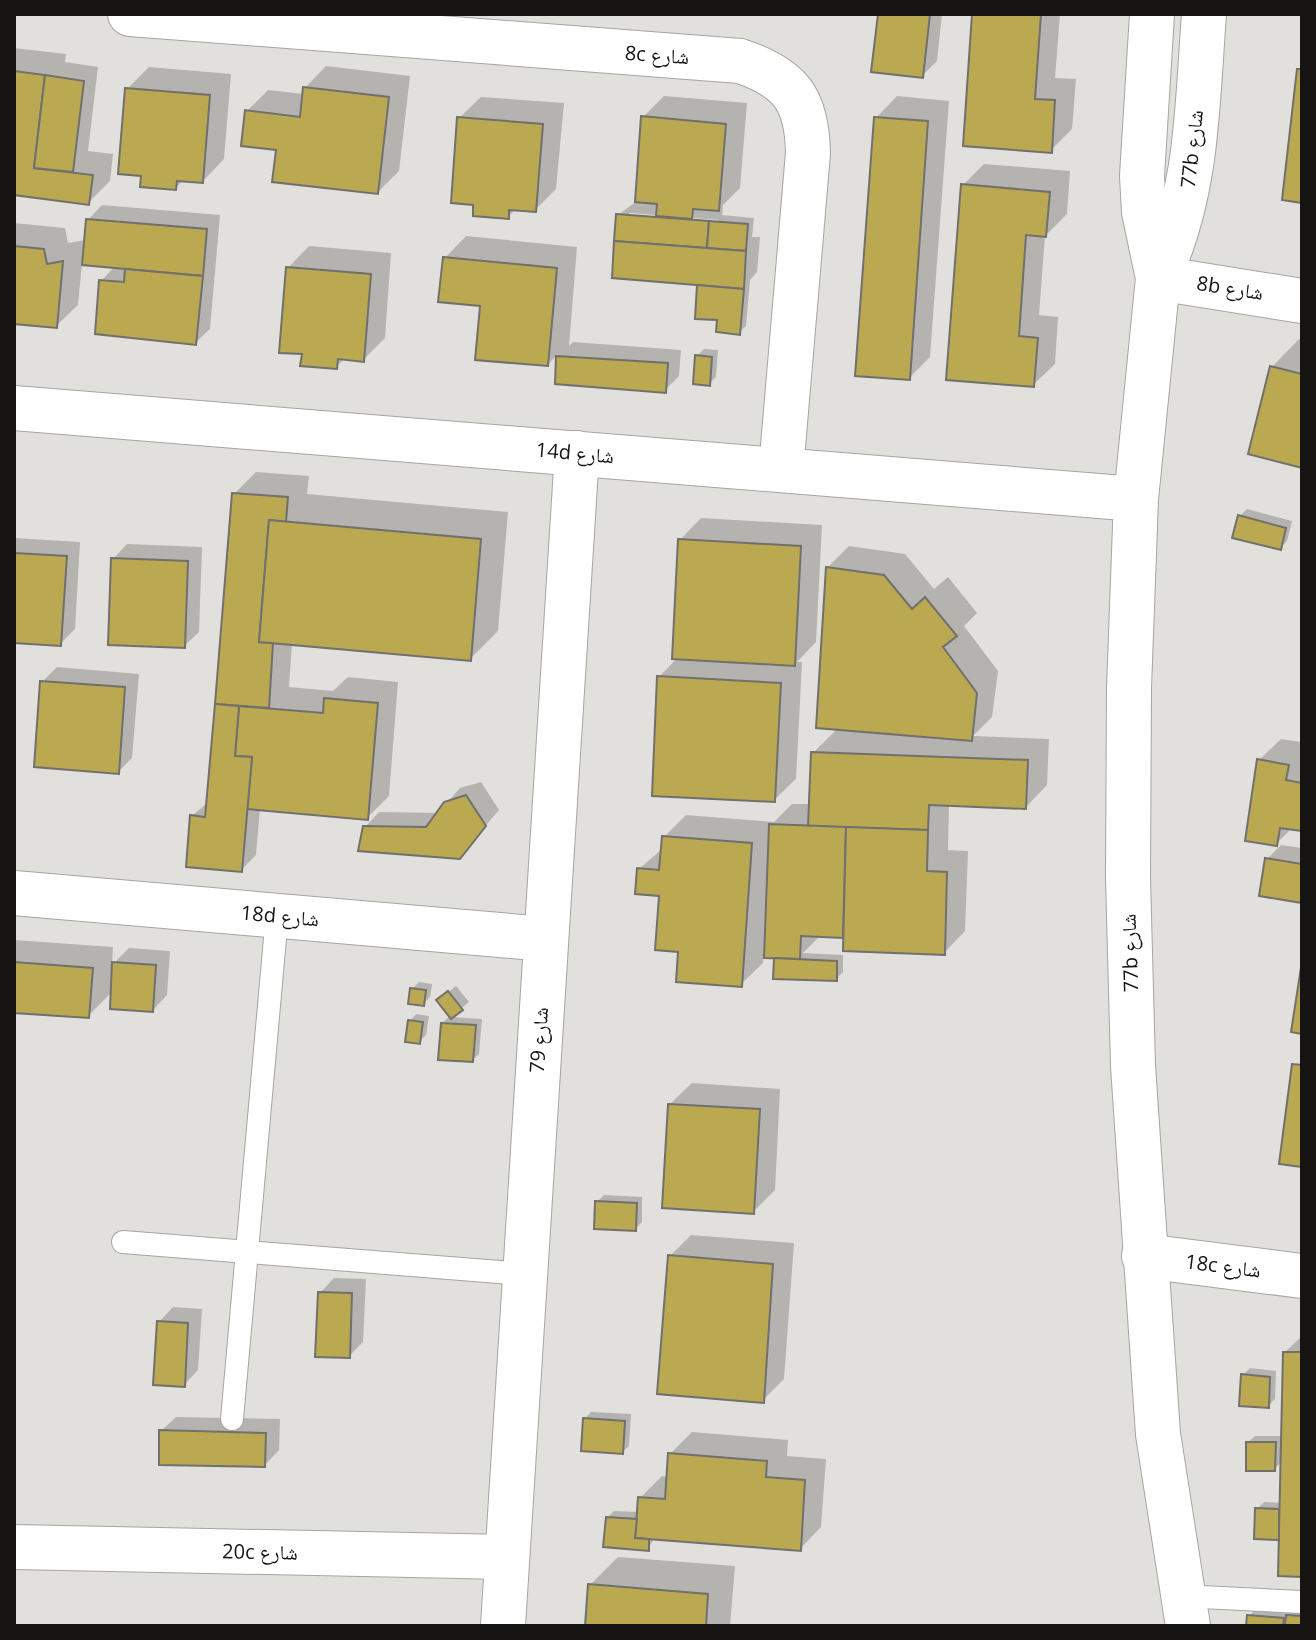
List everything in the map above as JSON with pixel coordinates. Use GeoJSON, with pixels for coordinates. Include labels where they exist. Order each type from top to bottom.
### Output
{"type":"FeatureCollection","features":[{"type":"Feature","properties":{"kind":"street","name":"8c شارع"},"geometry":{"type":"LineString","coordinates":[[130,14],[740,61],[771,72],[794,93],[807,122],[808,138],[781,470]]}},
{"type":"Feature","properties":{"kind":"street","name":"77b شارع"},"geometry":{"type":"LineString","coordinates":[[1152,14],[1142,176],[1144,212],[1158,278],[1136,499],[1129,688],[1128,877],[1144,1256],[1158,1434],[1185,1611]]}},
{"type":"Feature","properties":{"kind":"street","name":"77b شارع"},"geometry":{"type":"LineString","coordinates":[[1158,278],[1178,236],[1188,191],[1204,14]]}},
{"type":"Feature","properties":{"kind":"street","name":"8b شارع"},"geometry":{"type":"LineString","coordinates":[[1158,278],[1302,301]]}},
{"type":"Feature","properties":{"kind":"street","name":"14d شارع"},"geometry":{"type":"LineString","coordinates":[[14,408],[1136,499]]}},
{"type":"Feature","properties":{"kind":"street","name":"شارع 79"},"geometry":{"type":"LineString","coordinates":[[503,1626],[577,453]]}},
{"type":"Feature","properties":{"kind":"street","name":"18d شارع"},"geometry":{"type":"LineString","coordinates":[[14,893],[546,939]]}},
{"type":"Feature","properties":{"kind":"street","name":"18c شارع"},"geometry":{"type":"LineString","coordinates":[[1144,1256],[1302,1276]]}},
{"type":"Feature","properties":{"kind":"street","name":"20c شارع"},"geometry":{"type":"LineString","coordinates":[[14,1547],[507,1557]]}},
{"type":"Feature","properties":{"kind":"lane"},"geometry":{"type":"LineString","coordinates":[[232,1419],[277,916]]}},
{"type":"Feature","properties":{"kind":"lane"},"geometry":{"type":"LineString","coordinates":[[123,1242],[524,1274]]}},
{"type":"Feature","properties":{"kind":"lane"},"geometry":{"type":"LineString","coordinates":[[1185,1611],[1302,1602]]}},
{"type":"Feature","properties":{"kind":"building"},"geometry":{"type":"Polygon","coordinates":[[[878,14],[930,14],[923,78],[871,72],[878,14]]]}},
{"type":"Feature","properties":{"kind":"building"},"geometry":{"type":"Polygon","coordinates":[[[972,14],[1041,14],[1035,99],[1055,100],[1052,153],[963,146],[972,14]]]}},
{"type":"Feature","properties":{"kind":"building"},"geometry":{"type":"Polygon","coordinates":[[[1297,69],[1302,69],[1302,203],[1282,200],[1297,69]]]}},
{"type":"Feature","properties":{"kind":"building"},"geometry":{"type":"Polygon","coordinates":[[[14,71],[45,75],[34,168],[93,175],[89,205],[14,195],[14,71]]]}},
{"type":"Feature","properties":{"kind":"building"},"geometry":{"type":"Polygon","coordinates":[[[45,75],[84,81],[73,172],[34,168],[45,75]]]}},
{"type":"Feature","properties":{"kind":"building"},"geometry":{"type":"Polygon","coordinates":[[[303,87],[389,97],[378,194],[272,182],[276,150],[241,146],[245,110],[300,117],[303,87]]]}},
{"type":"Feature","properties":{"kind":"building"},"geometry":{"type":"Polygon","coordinates":[[[125,88],[210,95],[203,183],[177,181],[176,190],[140,187],[141,176],[118,174],[125,88]]]}},
{"type":"Feature","properties":{"kind":"building"},"geometry":{"type":"Polygon","coordinates":[[[641,116],[726,124],[719,211],[693,209],[692,219],[656,216],[657,204],[635,202],[641,116]]]}},
{"type":"Feature","properties":{"kind":"building"},"geometry":{"type":"Polygon","coordinates":[[[457,117],[543,124],[536,212],[509,210],[509,219],[473,216],[473,205],[451,203],[457,117]]]}},
{"type":"Feature","properties":{"kind":"building"},"geometry":{"type":"Polygon","coordinates":[[[874,117],[928,121],[910,380],[855,376],[874,117]]]}},
{"type":"Feature","properties":{"kind":"building"},"geometry":{"type":"Polygon","coordinates":[[[961,184],[1050,192],[1046,237],[1026,235],[1019,336],[1038,338],[1034,387],[946,380],[961,184]]]}},
{"type":"Feature","properties":{"kind":"building"},"geometry":{"type":"Polygon","coordinates":[[[616,214],[709,221],[707,248],[614,241],[616,214]]]}},
{"type":"Feature","properties":{"kind":"building"},"geometry":{"type":"Polygon","coordinates":[[[86,219],[207,229],[203,276],[82,265],[86,219]]]}},
{"type":"Feature","properties":{"kind":"building"},"geometry":{"type":"Polygon","coordinates":[[[709,221],[748,224],[746,251],[707,248],[709,221]]]}},
{"type":"Feature","properties":{"kind":"building"},"geometry":{"type":"Polygon","coordinates":[[[614,241],[746,251],[744,289],[612,278],[614,241]]]}},
{"type":"Feature","properties":{"kind":"building"},"geometry":{"type":"Polygon","coordinates":[[[14,246],[44,249],[47,264],[63,261],[57,328],[14,324],[14,246]]]}},
{"type":"Feature","properties":{"kind":"building"},"geometry":{"type":"Polygon","coordinates":[[[443,257],[557,268],[548,366],[475,360],[480,306],[438,302],[443,257]]]}},
{"type":"Feature","properties":{"kind":"building"},"geometry":{"type":"Polygon","coordinates":[[[286,267],[371,274],[364,362],[338,359],[337,369],[300,366],[302,354],[279,353],[286,267]]]}},
{"type":"Feature","properties":{"kind":"building"},"geometry":{"type":"Polygon","coordinates":[[[125,269],[203,276],[196,345],[95,334],[99,280],[124,282],[125,269]]]}},
{"type":"Feature","properties":{"kind":"building"},"geometry":{"type":"Polygon","coordinates":[[[697,285],[744,289],[740,335],[716,332],[717,320],[695,319],[697,285]]]}},
{"type":"Feature","properties":{"kind":"building"},"geometry":{"type":"Polygon","coordinates":[[[695,355],[712,357],[710,386],[693,384],[695,355]]]}},
{"type":"Feature","properties":{"kind":"building"},"geometry":{"type":"Polygon","coordinates":[[[556,356],[668,363],[666,393],[555,384],[556,356]]]}},
{"type":"Feature","properties":{"kind":"building"},"geometry":{"type":"Polygon","coordinates":[[[1270,366],[1302,374],[1302,468],[1248,454],[1270,366]]]}},
{"type":"Feature","properties":{"kind":"building"},"geometry":{"type":"Polygon","coordinates":[[[232,493],[288,497],[286,522],[269,520],[259,642],[273,643],[269,708],[215,704],[232,493]]]}},
{"type":"Feature","properties":{"kind":"building"},"geometry":{"type":"Polygon","coordinates":[[[1238,515],[1286,528],[1281,550],[1232,538],[1238,515]]]}},
{"type":"Feature","properties":{"kind":"building"},"geometry":{"type":"Polygon","coordinates":[[[269,520],[481,539],[471,661],[259,642],[269,520]]]}},
{"type":"Feature","properties":{"kind":"building"},"geometry":{"type":"Polygon","coordinates":[[[678,539],[801,546],[795,666],[672,659],[678,539]]]}},
{"type":"Feature","properties":{"kind":"building"},"geometry":{"type":"Polygon","coordinates":[[[14,553],[67,556],[61,646],[14,643],[14,553]]]}},
{"type":"Feature","properties":{"kind":"building"},"geometry":{"type":"Polygon","coordinates":[[[111,558],[188,561],[185,648],[108,645],[111,558]]]}},
{"type":"Feature","properties":{"kind":"building"},"geometry":{"type":"Polygon","coordinates":[[[826,567],[884,575],[912,609],[925,597],[957,636],[943,647],[977,693],[972,741],[816,728],[826,567]]]}},
{"type":"Feature","properties":{"kind":"building"},"geometry":{"type":"Polygon","coordinates":[[[657,676],[781,683],[775,802],[652,796],[657,676]]]}},
{"type":"Feature","properties":{"kind":"building"},"geometry":{"type":"Polygon","coordinates":[[[40,681],[125,687],[119,774],[34,767],[40,681]]]}},
{"type":"Feature","properties":{"kind":"building"},"geometry":{"type":"Polygon","coordinates":[[[324,698],[378,703],[368,820],[247,809],[252,757],[235,756],[239,706],[323,713],[324,698]]]}},
{"type":"Feature","properties":{"kind":"building"},"geometry":{"type":"Polygon","coordinates":[[[215,704],[239,706],[235,756],[252,757],[242,872],[186,867],[190,815],[205,817],[215,704]]]}},
{"type":"Feature","properties":{"kind":"building"},"geometry":{"type":"Polygon","coordinates":[[[811,752],[1028,760],[1026,809],[929,805],[928,830],[808,826],[811,752]]]}},
{"type":"Feature","properties":{"kind":"building"},"geometry":{"type":"Polygon","coordinates":[[[1257,759],[1289,765],[1286,780],[1302,783],[1302,831],[1280,828],[1277,846],[1245,841],[1257,759]]]}},
{"type":"Feature","properties":{"kind":"building"},"geometry":{"type":"Polygon","coordinates":[[[466,795],[486,826],[460,859],[358,851],[363,826],[426,827],[444,802],[466,795]]]}},
{"type":"Feature","properties":{"kind":"building"},"geometry":{"type":"Polygon","coordinates":[[[769,824],[846,827],[843,938],[801,936],[800,959],[764,958],[769,824]]]}},
{"type":"Feature","properties":{"kind":"building"},"geometry":{"type":"Polygon","coordinates":[[[846,827],[928,830],[927,871],[947,872],[945,955],[843,951],[846,827]]]}},
{"type":"Feature","properties":{"kind":"building"},"geometry":{"type":"Polygon","coordinates":[[[662,836],[752,843],[742,987],[676,982],[678,952],[655,950],[659,896],[635,894],[637,868],[659,870],[662,836]]]}},
{"type":"Feature","properties":{"kind":"building"},"geometry":{"type":"Polygon","coordinates":[[[1265,858],[1302,864],[1302,903],[1259,896],[1265,858]]]}},
{"type":"Feature","properties":{"kind":"building"},"geometry":{"type":"Polygon","coordinates":[[[774,958],[837,961],[837,981],[773,979],[774,958]]]}},
{"type":"Feature","properties":{"kind":"building"},"geometry":{"type":"Polygon","coordinates":[[[1302,961],[1302,1034],[1291,1032],[1302,961]]]}},
{"type":"Feature","properties":{"kind":"building"},"geometry":{"type":"Polygon","coordinates":[[[14,962],[93,968],[89,1018],[14,1013],[14,962]]]}},
{"type":"Feature","properties":{"kind":"building"},"geometry":{"type":"Polygon","coordinates":[[[112,962],[156,965],[153,1012],[110,1009],[112,962]]]}},
{"type":"Feature","properties":{"kind":"building"},"geometry":{"type":"Polygon","coordinates":[[[410,988],[426,990],[424,1006],[408,1004],[410,988]]]}},
{"type":"Feature","properties":{"kind":"building"},"geometry":{"type":"Polygon","coordinates":[[[448,991],[463,1010],[451,1019],[436,1000],[448,991]]]}},
{"type":"Feature","properties":{"kind":"building"},"geometry":{"type":"Polygon","coordinates":[[[408,1020],[423,1022],[420,1044],[405,1042],[408,1020]]]}},
{"type":"Feature","properties":{"kind":"building"},"geometry":{"type":"Polygon","coordinates":[[[441,1023],[476,1025],[473,1062],[438,1060],[441,1023]]]}},
{"type":"Feature","properties":{"kind":"building"},"geometry":{"type":"Polygon","coordinates":[[[1292,1064],[1302,1065],[1302,1167],[1279,1164],[1292,1064]]]}},
{"type":"Feature","properties":{"kind":"building"},"geometry":{"type":"Polygon","coordinates":[[[668,1104],[760,1109],[754,1214],[662,1208],[668,1104]]]}},
{"type":"Feature","properties":{"kind":"building"},"geometry":{"type":"Polygon","coordinates":[[[595,1201],[637,1203],[636,1231],[594,1229],[595,1201]]]}},
{"type":"Feature","properties":{"kind":"building"},"geometry":{"type":"Polygon","coordinates":[[[668,1255],[773,1264],[764,1403],[657,1394],[668,1255]]]}},
{"type":"Feature","properties":{"kind":"building"},"geometry":{"type":"Polygon","coordinates":[[[318,1292],[352,1293],[350,1358],[315,1357],[318,1292]]]}},
{"type":"Feature","properties":{"kind":"building"},"geometry":{"type":"Polygon","coordinates":[[[157,1321],[188,1323],[185,1387],[153,1385],[157,1321]]]}},
{"type":"Feature","properties":{"kind":"building"},"geometry":{"type":"Polygon","coordinates":[[[1283,1352],[1302,1352],[1302,1577],[1278,1576],[1283,1352]]]}},
{"type":"Feature","properties":{"kind":"building"},"geometry":{"type":"Polygon","coordinates":[[[1241,1374],[1270,1377],[1269,1408],[1239,1406],[1241,1374]]]}},
{"type":"Feature","properties":{"kind":"building"},"geometry":{"type":"Polygon","coordinates":[[[583,1418],[625,1421],[623,1454],[581,1451],[583,1418]]]}},
{"type":"Feature","properties":{"kind":"building"},"geometry":{"type":"Polygon","coordinates":[[[159,1430],[266,1433],[265,1467],[159,1465],[159,1430]]]}},
{"type":"Feature","properties":{"kind":"building"},"geometry":{"type":"Polygon","coordinates":[[[1246,1442],[1276,1442],[1275,1471],[1246,1471],[1246,1442]]]}},
{"type":"Feature","properties":{"kind":"building"},"geometry":{"type":"Polygon","coordinates":[[[668,1453],[767,1461],[766,1477],[805,1480],[801,1551],[635,1538],[638,1497],[665,1499],[668,1453]]]}},
{"type":"Feature","properties":{"kind":"building"},"geometry":{"type":"Polygon","coordinates":[[[1255,1508],[1279,1509],[1279,1540],[1254,1539],[1255,1508]]]}},
{"type":"Feature","properties":{"kind":"building"},"geometry":{"type":"Polygon","coordinates":[[[606,1517],[637,1519],[635,1538],[649,1539],[649,1551],[603,1547],[606,1517]]]}},
{"type":"Feature","properties":{"kind":"building"},"geometry":{"type":"Polygon","coordinates":[[[588,1584],[708,1594],[706,1626],[585,1626],[588,1584]]]}},
{"type":"Feature","properties":{"kind":"building"},"geometry":{"type":"Polygon","coordinates":[[[1247,1615],[1284,1618],[1283,1626],[1246,1626],[1247,1615]]]}},
{"type":"Feature","properties":{"kind":"building"},"geometry":{"type":"Polygon","coordinates":[[[1286,1615],[1302,1616],[1302,1626],[1285,1626],[1286,1615]]]}}]}
